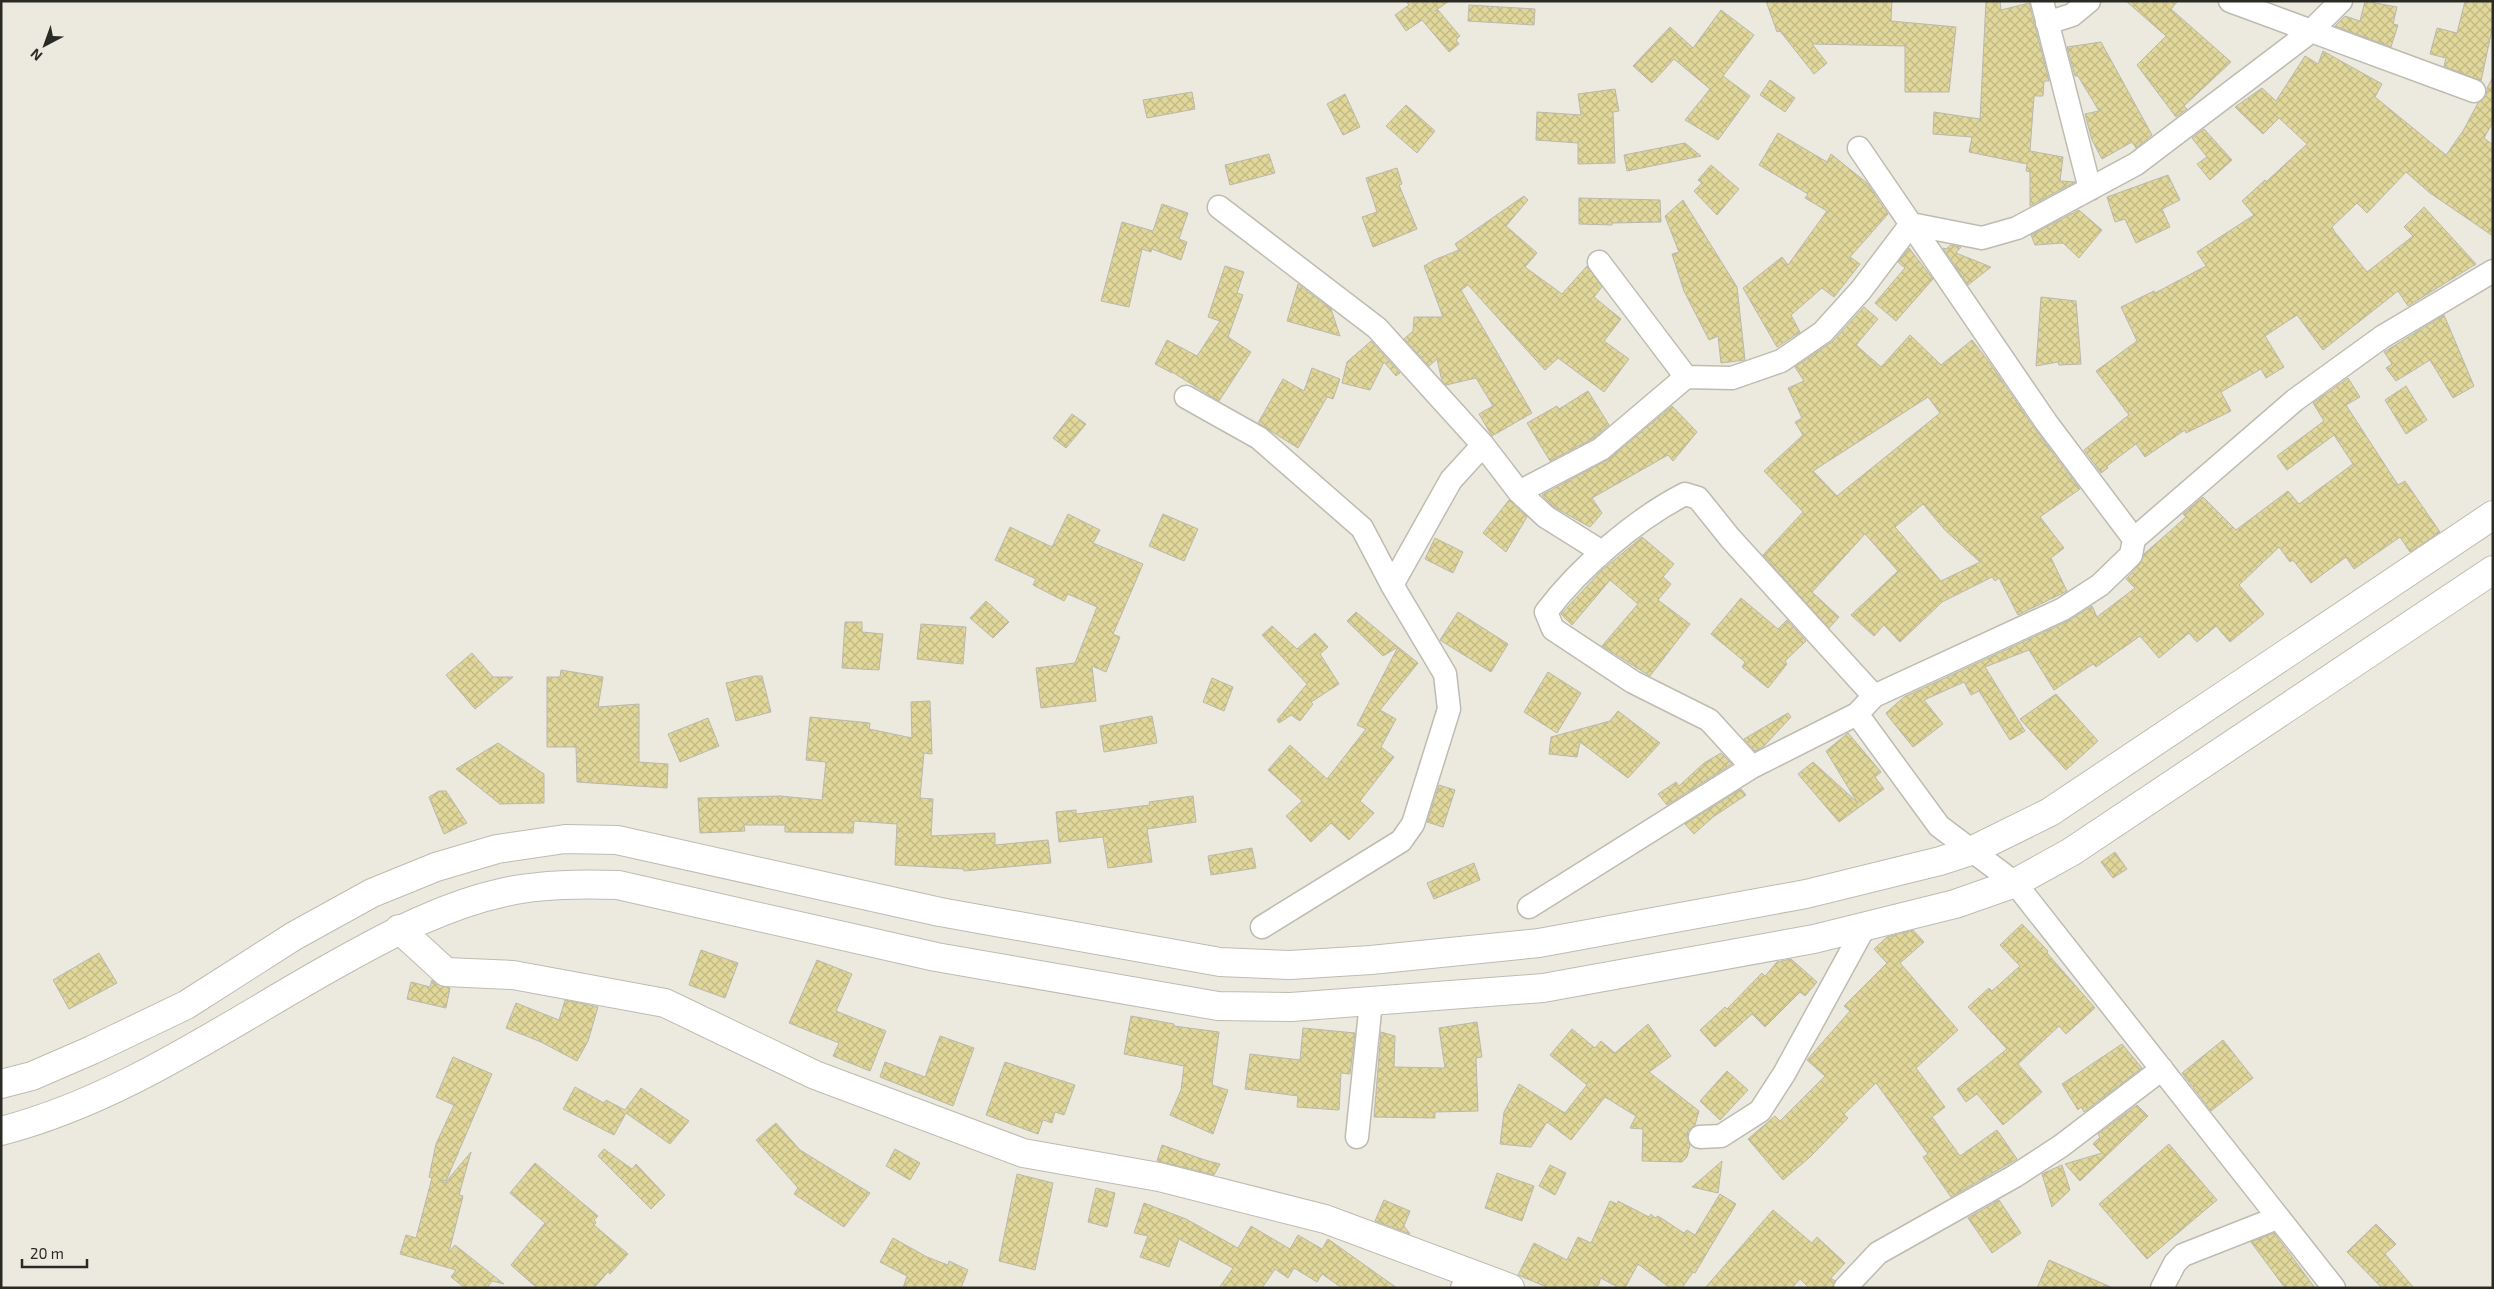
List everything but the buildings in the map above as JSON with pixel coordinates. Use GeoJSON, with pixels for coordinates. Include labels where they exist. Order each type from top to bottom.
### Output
{"type":"FeatureCollection","features":[{"type":"Feature","properties":{"kind":"main road"},"geometry":{"type":"LineString","coordinates":[[1,1084],[32,1076],[92,1050],[186,1005],[294,936],[372,894],[436,867],[497,849],[565,839],[617,840],[940,912],[1220,962],[1290,965],[1372,960],[1539,943],[1806,894],[1940,861],[1971,851],[2050,812],[2493,515]]}},
{"type":"Feature","properties":{"kind":"main road"},"geometry":{"type":"LineString","coordinates":[[1,1131],[44,1120],[106,1093],[212,1038],[399,929],[453,907],[506,892],[576,884],[618,885],[936,957],[1218,1006],[1292,1007],[1543,988],[1814,939],[1864,928],[1955,904],[2015,883],[2071,852],[2493,570]]}},
{"type":"Feature","properties":{"kind":"main road"},"geometry":{"type":"LineString","coordinates":[[399,929],[446,972],[513,975],[665,1003],[815,1075],[1023,1153],[1159,1177],[1325,1219],[1467,1280],[1510,1288]]}},
{"type":"Feature","properties":{"kind":"street"},"geometry":{"type":"LineString","coordinates":[[2042,1],[2090,189]]}},
{"type":"Feature","properties":{"kind":"street"},"geometry":{"type":"LineString","coordinates":[[2047,23],[2072,15],[2089,1]]}},
{"type":"Feature","properties":{"kind":"street"},"geometry":{"type":"LineString","coordinates":[[2230,1],[2474,91]]}},
{"type":"Feature","properties":{"kind":"street"},"geometry":{"type":"LineString","coordinates":[[1911,224],[1982,238],[2017,228],[2136,164],[2310,32],[2341,1]]}},
{"type":"Feature","properties":{"kind":"street"},"geometry":{"type":"LineString","coordinates":[[1859,148],[2046,422],[2134,539]]}},
{"type":"Feature","properties":{"kind":"street"},"geometry":{"type":"LineString","coordinates":[[1219,207],[1377,328],[1483,445],[1519,492],[1546,517],[1602,552]]}},
{"type":"Feature","properties":{"kind":"street"},"geometry":{"type":"LineString","coordinates":[[1519,492],[1601,449],[1686,377],[1732,378],[1781,361],[1823,332],[1861,290],[1911,224]]}},
{"type":"Feature","properties":{"kind":"street"},"geometry":{"type":"LineString","coordinates":[[1599,262],[1686,377]]}},
{"type":"Feature","properties":{"kind":"street"},"geometry":{"type":"LineString","coordinates":[[1529,907],[1752,767],[1857,714],[1874,696],[2064,609],[2100,585],[2130,555],[2134,539],[2295,400],[2382,336],[2493,271]]}},
{"type":"Feature","properties":{"kind":"street"},"geometry":{"type":"LineString","coordinates":[[1186,397],[1259,438],[1362,528],[1392,585],[1445,674],[1449,708],[1413,824],[1400,841],[1262,927]]}},
{"type":"Feature","properties":{"kind":"street"},"geometry":{"type":"LineString","coordinates":[[1392,585],[1451,480],[1483,445]]}},
{"type":"Feature","properties":{"kind":"street"},"geometry":{"type":"LineString","coordinates":[[1752,767],[1709,720],[1633,682],[1553,629],[1546,612],[1557,597],[1602,552],[1669,502],[1685,494],[1698,498],[1730,538],[1874,696]]}},
{"type":"Feature","properties":{"kind":"street"},"geometry":{"type":"LineString","coordinates":[[1857,714],[1939,826],[2015,883],[2334,1288]]}},
{"type":"Feature","properties":{"kind":"street"},"geometry":{"type":"LineString","coordinates":[[1700,1137],[1721,1136],[1760,1111],[1784,1074],[1864,928]]}},
{"type":"Feature","properties":{"kind":"street"},"geometry":{"type":"LineString","coordinates":[[1357,1137],[1371,1002]]}},
{"type":"Feature","properties":{"kind":"street"},"geometry":{"type":"LineString","coordinates":[[1845,1288],[1878,1253],[2023,1171],[2061,1146],[2162,1069]]}},
{"type":"Feature","properties":{"kind":"street"},"geometry":{"type":"LineString","coordinates":[[2162,1288],[2175,1264],[2183,1255],[2277,1218]]}}]}
